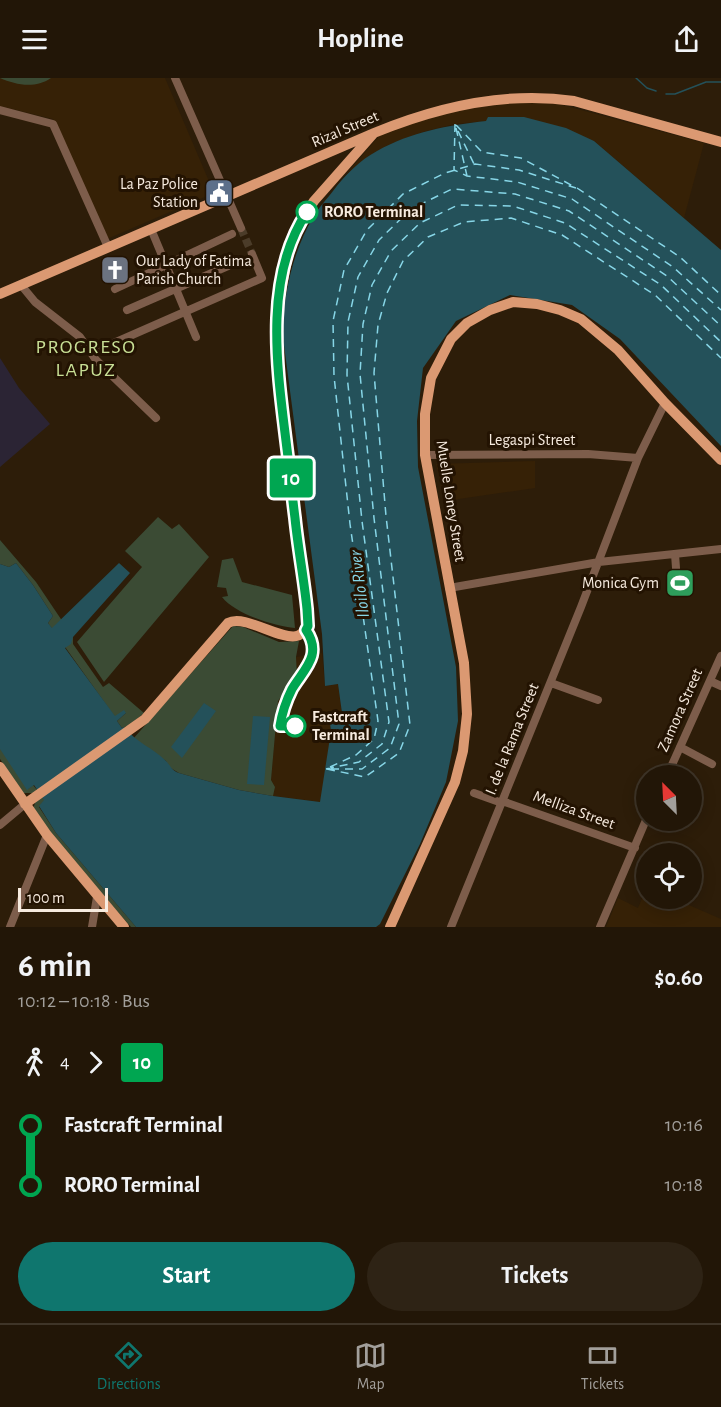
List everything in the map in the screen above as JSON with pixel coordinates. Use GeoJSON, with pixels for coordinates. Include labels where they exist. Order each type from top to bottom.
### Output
{"type":"FeatureCollection","features":[{"type":"Feature","properties":{"kind":"main road","name":"Rizal Street"},"geometry":{"type":"LineString","coordinates":[[0,294],[374,133],[428,113],[456,107],[503,100],[538,98],[574,101],[721,142]]}},
{"type":"Feature","properties":{"kind":"main road"},"geometry":{"type":"LineString","coordinates":[[25,804],[133,729],[157,708],[228,623],[234,620],[246,621],[288,637],[296,636],[306,630],[308,619],[305,591],[281,398],[277,331],[279,302],[289,250],[300,223],[314,201],[374,133]]}},
{"type":"Feature","properties":{"kind":"main road","name":"Muelle Loney Street"},"geometry":{"type":"LineString","coordinates":[[390,927],[455,782],[464,751],[467,714],[464,663],[426,455],[426,414],[431,378],[451,339],[467,322],[490,310],[513,302],[537,304],[581,319],[618,350],[665,403],[721,460]]}},
{"type":"Feature","properties":{"kind":"main road"},"geometry":{"type":"LineString","coordinates":[[0,767],[47,835],[124,927]]}},
{"type":"Feature","properties":{"kind":"street"},"geometry":{"type":"LineString","coordinates":[[175,78],[241,228]]}},
{"type":"Feature","properties":{"kind":"street"},"geometry":{"type":"LineString","coordinates":[[0,110],[53,124],[108,247]]}},
{"type":"Feature","properties":{"kind":"street"},"geometry":{"type":"LineString","coordinates":[[151,229],[196,337]]}},
{"type":"Feature","properties":{"kind":"street"},"geometry":{"type":"LineString","coordinates":[[116,289],[232,234]]}},
{"type":"Feature","properties":{"kind":"street"},"geometry":{"type":"LineString","coordinates":[[91,353],[262,278],[252,254]]}},
{"type":"Feature","properties":{"kind":"street"},"geometry":{"type":"LineString","coordinates":[[128,310],[175,287],[228,266]]}},
{"type":"Feature","properties":{"kind":"street"},"geometry":{"type":"LineString","coordinates":[[21,285],[35,302],[80,337],[112,378],[156,418]]}},
{"type":"Feature","properties":{"kind":"street"},"geometry":{"type":"LineString","coordinates":[[599,562],[638,458],[665,403]]}},
{"type":"Feature","properties":{"kind":"street","name":"Legaspi Street"},"geometry":{"type":"LineString","coordinates":[[426,455],[588,454],[638,458]]}},
{"type":"Feature","properties":{"kind":"street"},"geometry":{"type":"LineString","coordinates":[[449,588],[599,562],[721,549]]}},
{"type":"Feature","properties":{"kind":"street"},"geometry":{"type":"LineString","coordinates":[[675,554],[676,568]]}},
{"type":"Feature","properties":{"kind":"street","name":"I. de la Rama Street"},"geometry":{"type":"LineString","coordinates":[[451,927],[599,562]]}},
{"type":"Feature","properties":{"kind":"street","name":"Zamora Street"},"geometry":{"type":"LineString","coordinates":[[672,765],[721,656]]}},
{"type":"Feature","properties":{"kind":"street"},"geometry":{"type":"LineString","coordinates":[[710,681],[721,686]]}},
{"type":"Feature","properties":{"kind":"street"},"geometry":{"type":"LineString","coordinates":[[551,683],[598,700]]}},
{"type":"Feature","properties":{"kind":"street"},"geometry":{"type":"LineString","coordinates":[[680,747],[712,764]]}},
{"type":"Feature","properties":{"kind":"street","name":"Melliza Street"},"geometry":{"type":"LineString","coordinates":[[474,793],[634,848]]}},
{"type":"Feature","properties":{"kind":"street"},"geometry":{"type":"LineString","coordinates":[[0,825],[25,804]]}},
{"type":"Feature","properties":{"kind":"street"},"geometry":{"type":"LineString","coordinates":[[600,927],[641,831]]}},
{"type":"Feature","properties":{"kind":"street"},"geometry":{"type":"LineString","coordinates":[[10,927],[47,835]]}},
{"type":"Feature","properties":{"kind":"street"},"geometry":{"type":"LineString","coordinates":[[92,927],[98,897]]}},
{"type":"Feature","properties":{"kind":"shaded area"},"geometry":{"type":"Polygon","coordinates":[[[0,78],[165,78],[214,193],[107,239],[53,119],[0,106],[0,78]]]}},
{"type":"Feature","properties":{"kind":"shaded area"},"geometry":{"type":"Polygon","coordinates":[[[505,103],[555,103],[704,143],[684,218],[594,141],[487,121],[455,124],[398,141],[375,152],[346,174],[380,135],[426,116],[505,103]]]}},
{"type":"Feature","properties":{"kind":"shaded area"},"geometry":{"type":"Polygon","coordinates":[[[0,358],[19,388],[50,424],[0,467],[0,358]]]}},
{"type":"Feature","properties":{"kind":"shaded area"},"geometry":{"type":"Polygon","coordinates":[[[535,461],[535,488],[445,501],[436,464],[535,461]]]}},
{"type":"Feature","properties":{"kind":"shaded area"},"geometry":{"type":"Polygon","coordinates":[[[322,653],[325,686],[338,684],[342,714],[329,716],[331,731],[321,802],[273,796],[275,787],[271,780],[278,701],[297,675],[296,657],[322,653]]]}},
{"type":"Feature","properties":{"kind":"shaded area"},"geometry":{"type":"Polygon","coordinates":[[[618,898],[636,909],[698,909],[721,919],[721,927],[606,927],[618,898]]]}},
{"type":"Feature","properties":{"kind":"green space"},"geometry":{"type":"Polygon","coordinates":[[[0,78],[51,78],[39,84],[26,85],[0,78]]]}},
{"type":"Feature","properties":{"kind":"green space"},"geometry":{"type":"Polygon","coordinates":[[[158,517],[172,529],[179,524],[209,557],[104,682],[77,642],[142,567],[125,551],[158,517]]]}},
{"type":"Feature","properties":{"kind":"green space"},"geometry":{"type":"Polygon","coordinates":[[[0,540],[36,582],[73,637],[73,644],[103,687],[109,683],[144,713],[130,725],[122,728],[117,721],[126,713],[115,717],[48,623],[53,616],[16,563],[9,567],[0,564],[0,540]]]}},
{"type":"Feature","properties":{"kind":"green space"},"geometry":{"type":"Polygon","coordinates":[[[233,558],[242,582],[292,595],[295,628],[277,625],[245,614],[222,597],[228,596],[226,588],[217,587],[222,560],[233,558]]]}},
{"type":"Feature","properties":{"kind":"green space"},"geometry":{"type":"Polygon","coordinates":[[[233,626],[243,627],[279,642],[299,641],[296,657],[297,675],[278,701],[271,780],[275,787],[273,796],[239,790],[179,773],[169,767],[166,761],[133,739],[233,626]]]}},
{"type":"Feature","properties":{"kind":"green space"},"geometry":{"type":"Polygon","coordinates":[[[0,747],[28,789],[33,785],[37,790],[34,793],[23,793],[0,759],[0,747]]]}},
{"type":"Feature","properties":{"kind":"green space"},"geometry":{"type":"Polygon","coordinates":[[[42,797],[45,800],[39,807],[56,833],[136,927],[131,927],[70,858],[33,809],[36,800],[42,797]]]}},
{"type":"Feature","properties":{"kind":"water","name":"Iloilo River"},"geometry":{"type":"Polygon","coordinates":[[[488,117],[524,117],[566,128],[594,141],[721,250],[721,446],[620,339],[572,305],[510,295],[456,321],[423,368],[417,421],[418,467],[456,667],[458,721],[446,782],[420,844],[380,924],[376,927],[136,927],[56,833],[39,806],[44,800],[34,785],[27,790],[0,749],[0,564],[9,567],[16,563],[53,616],[48,623],[52,628],[119,563],[130,573],[73,637],[71,644],[65,648],[115,716],[124,710],[126,713],[117,721],[122,728],[124,727],[134,738],[161,756],[179,773],[239,790],[320,802],[331,731],[329,715],[342,713],[338,684],[325,686],[322,634],[282,330],[291,271],[295,256],[316,213],[353,168],[377,151],[416,134],[486,121],[488,117]]]}},
{"type":"Feature","properties":{"kind":"water"},"geometry":{"type":"Polygon","coordinates":[[[204,703],[216,711],[182,758],[171,747],[204,703]]]}},
{"type":"Feature","properties":{"kind":"water"},"geometry":{"type":"Polygon","coordinates":[[[253,716],[270,717],[264,785],[247,784],[253,716]]]}},
{"type":"Feature","properties":{"kind":"waterway"},"geometry":{"type":"LineString","coordinates":[[636,78],[647,88],[656,91]]}},
{"type":"Feature","properties":{"kind":"waterway"},"geometry":{"type":"LineString","coordinates":[[666,94],[675,94],[706,82],[721,82]]}},
{"type":"Feature","properties":{"kind":"ferry route"},"geometry":{"type":"LineString","coordinates":[[455,124],[454,170],[467,176],[517,182],[572,199],[673,267],[721,310]]}},
{"type":"Feature","properties":{"kind":"ferry route"},"geometry":{"type":"LineString","coordinates":[[456,125],[482,152],[521,158],[573,186]]}},
{"type":"Feature","properties":{"kind":"ferry route"},"geometry":{"type":"LineString","coordinates":[[456,128],[467,176]]}},
{"type":"Feature","properties":{"kind":"ferry route"},"geometry":{"type":"LineString","coordinates":[[458,131],[474,164]]}},
{"type":"Feature","properties":{"kind":"ferry route"},"geometry":{"type":"LineString","coordinates":[[330,767],[356,755],[374,739],[378,721],[350,524],[334,376],[333,321],[344,270],[367,230],[403,194],[445,173],[475,164],[519,170],[576,188]]}},
{"type":"Feature","properties":{"kind":"ferry route"},"geometry":{"type":"LineString","coordinates":[[577,188],[680,257],[721,295]]}},
{"type":"Feature","properties":{"kind":"ferry route"},"geometry":{"type":"LineString","coordinates":[[326,769],[359,762],[382,744],[389,722],[362,521],[347,375],[348,322],[358,277],[379,240],[411,209],[452,189],[515,194],[569,211],[667,276],[721,326]]}},
{"type":"Feature","properties":{"kind":"ferry route"},"geometry":{"type":"LineString","coordinates":[[331,769],[362,769],[390,748],[399,724],[374,518],[360,374],[363,324],[372,285],[391,251],[420,223],[458,205],[513,206],[565,223],[661,285],[721,342]]}},
{"type":"Feature","properties":{"kind":"ferry route"},"geometry":{"type":"LineString","coordinates":[[327,769],[365,777],[399,753],[410,725],[386,516],[374,373],[378,325],[387,293],[403,261],[428,237],[464,222],[511,218],[562,235],[655,295],[721,358]]}},
{"type":"Feature","properties":{"kind":"tunnel"},"geometry":{"type":"LineString","coordinates":[[241,228],[252,254]]}},
{"type":"Feature","properties":{"kind":"bus line","name":"10"},"geometry":{"type":"LineString","coordinates":[[295,726],[280,726],[285,704],[312,660],[312,644],[306,630],[308,619],[281,398],[277,331],[279,302],[289,250],[307,212]]}},
{"type":"Feature","properties":{"kind":"place","name":"La Paz Police Station"},"geometry":{"type":"Point","coordinates":[219,193]}},
{"type":"Feature","properties":{"kind":"place","name":"RORO Terminal"},"geometry":{"type":"Point","coordinates":[307,212]}},
{"type":"Feature","properties":{"kind":"place","name":"Our Lady of Fatima Parish Church"},"geometry":{"type":"Point","coordinates":[115,270]}},
{"type":"Feature","properties":{"kind":"place","name":"Monica Gym"},"geometry":{"type":"Point","coordinates":[680,583]}},
{"type":"Feature","properties":{"kind":"place","name":"Fastcraft Terminal"},"geometry":{"type":"Point","coordinates":[295,726]}},
{"type":"Feature","properties":{"kind":"district","name":"PROGRESO LAPUZ"},"geometry":{"type":"Point","coordinates":[86,358]}}]}
